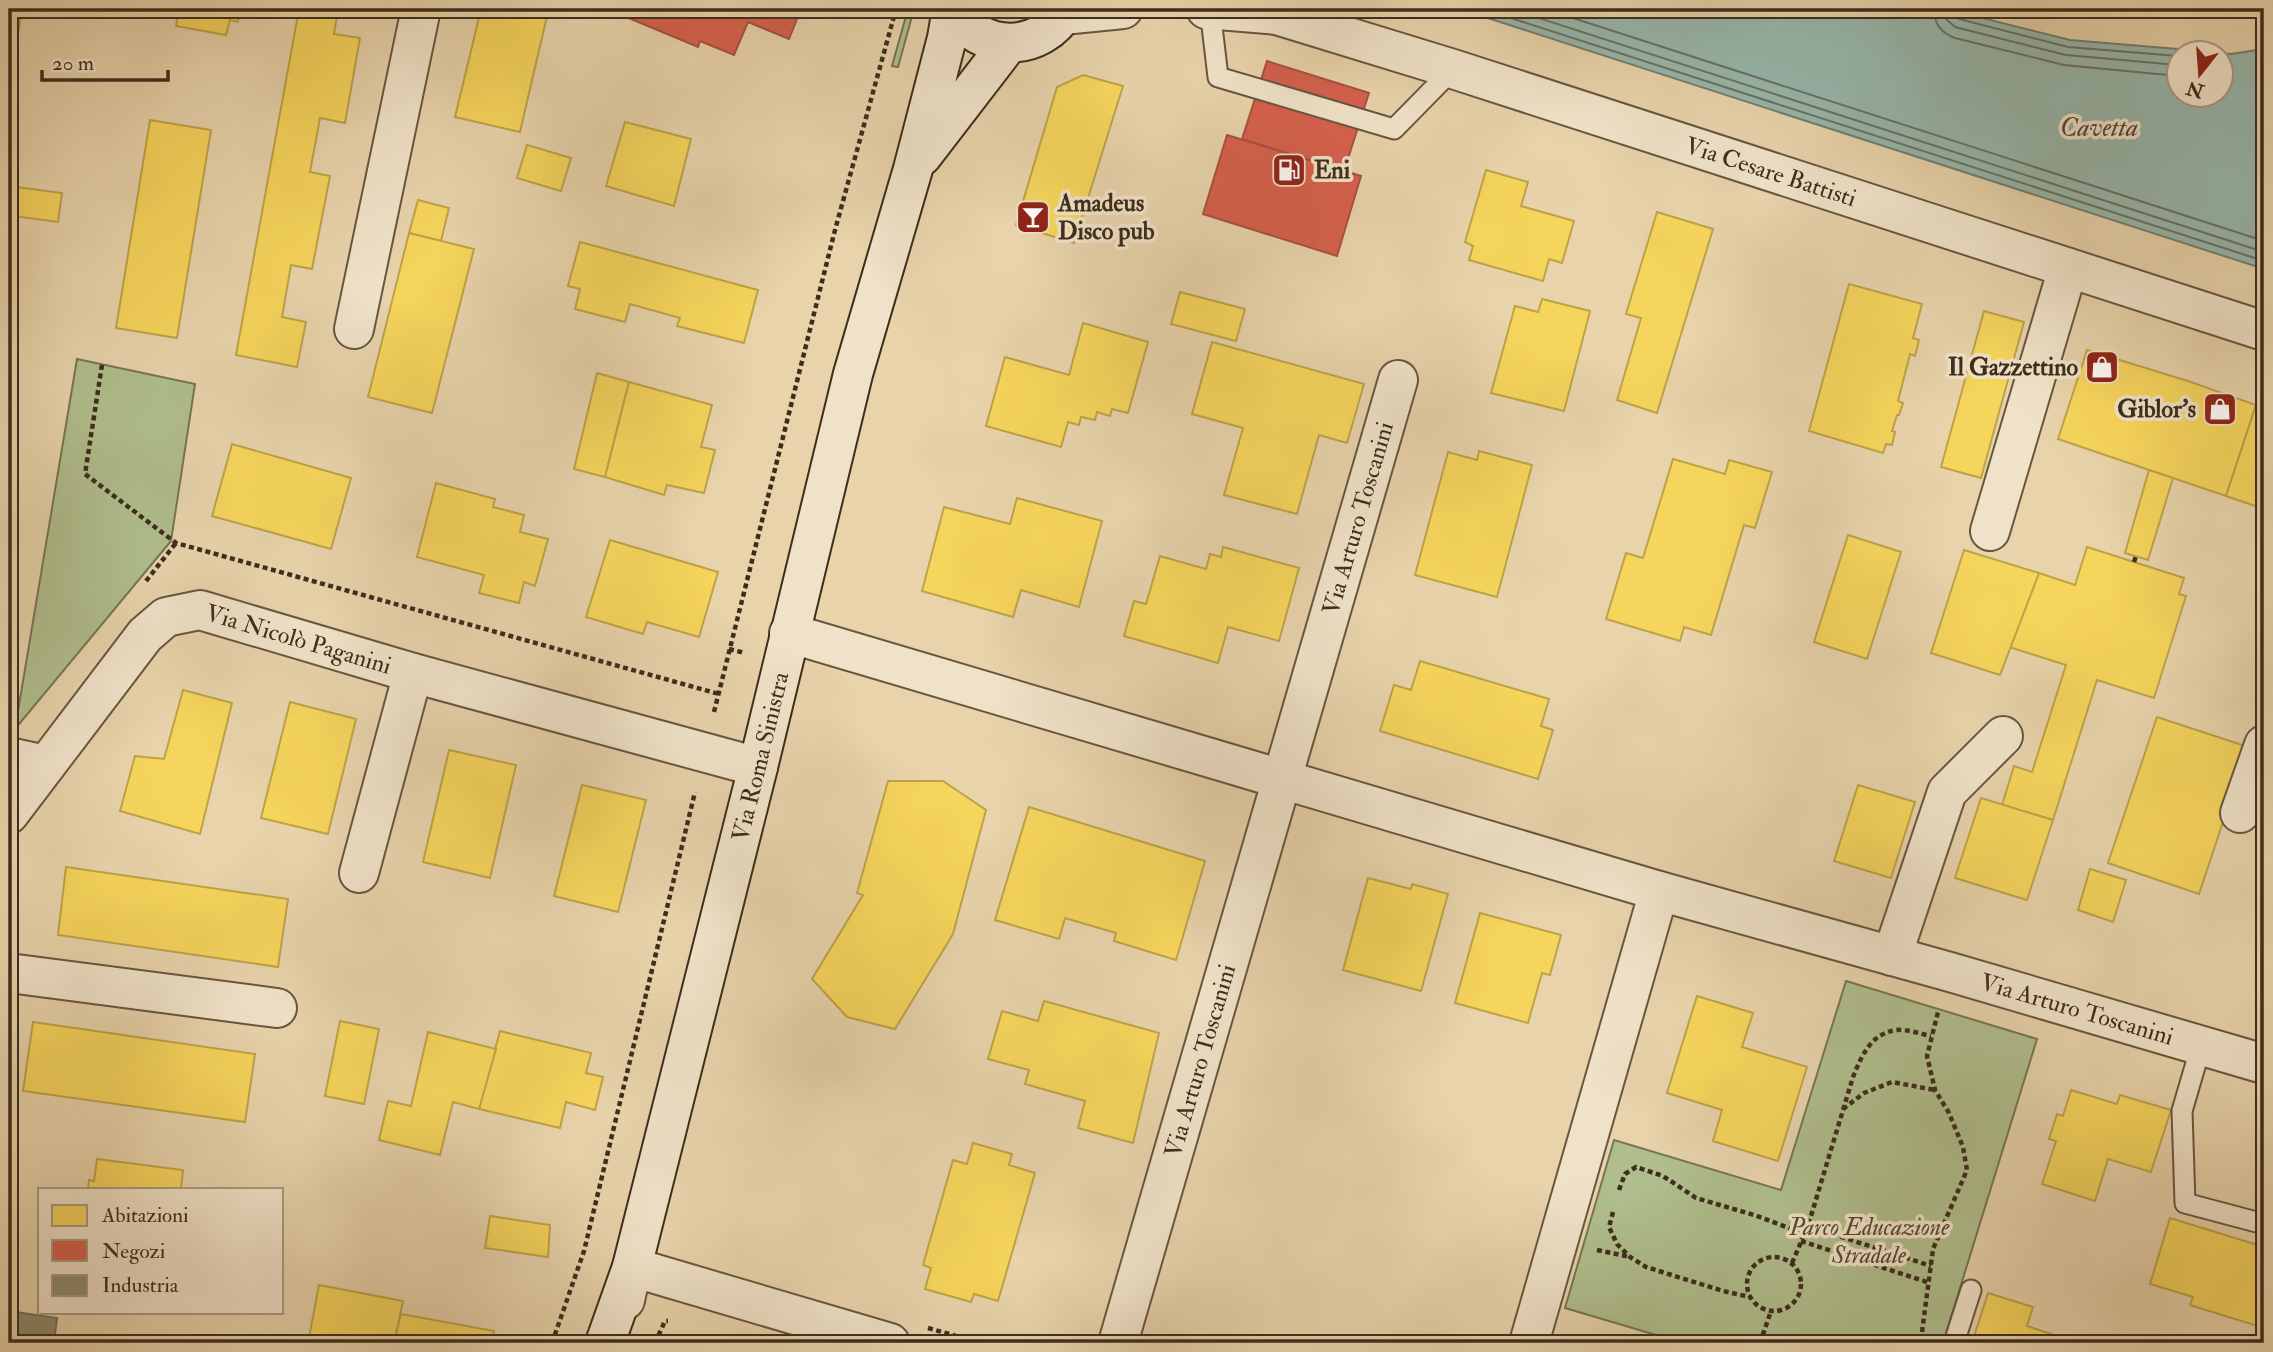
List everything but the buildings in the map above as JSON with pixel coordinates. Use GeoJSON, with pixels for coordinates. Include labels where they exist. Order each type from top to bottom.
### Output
{"type":"FeatureCollection","features":[{"type":"Feature","properties":{"kind":"street"},"geometry":{"type":"LineString","coordinates":[[354,329],[421,9]]}},
{"type":"Feature","properties":{"kind":"street"},"geometry":{"type":"LineString","coordinates":[[953,9],[965,25],[978,34],[1009,44],[1027,41],[1043,34],[1054,26],[1065,12],[1123,9]]}},
{"type":"Feature","properties":{"kind":"street","name":"Via Roma Sinistra"},"geometry":{"type":"LineString","coordinates":[[605,1343],[632,1267],[758,767],[853,374],[913,169],[953,9]]}},
{"type":"Feature","properties":{"kind":"street","name":"Via Cesare Battisti"},"geometry":{"type":"LineString","coordinates":[[1208,9],[1267,12],[1453,69],[2264,331]]}},
{"type":"Feature","properties":{"kind":"street","name":"Via Roma Sinistra"},"geometry":{"type":"LineString","coordinates":[[913,169],[1009,44]]}},
{"type":"Feature","properties":{"kind":"street"},"geometry":{"type":"LineString","coordinates":[[1990,531],[2067,268]]}},
{"type":"Feature","properties":{"kind":"street","name":"Via Arturo Toscanini"},"geometry":{"type":"LineString","coordinates":[[1118,1343],[1398,380]]}},
{"type":"Feature","properties":{"kind":"street","name":"Via Nicolò Paganini"},"geometry":{"type":"LineString","coordinates":[[9,814],[145,635],[166,617],[200,610],[413,673],[758,767]]}},
{"type":"Feature","properties":{"kind":"street","name":"Via Arturo Toscanini"},"geometry":{"type":"LineString","coordinates":[[789,634],[1659,891],[1950,972],[2264,1064]]}},
{"type":"Feature","properties":{"kind":"street","name":"Via Nicolò Paganini"},"geometry":{"type":"LineString","coordinates":[[359,873],[413,673]]}},
{"type":"Feature","properties":{"kind":"street"},"geometry":{"type":"LineString","coordinates":[[1892,956],[1947,792],[2003,736]]}},
{"type":"Feature","properties":{"kind":"street"},"geometry":{"type":"LineString","coordinates":[[2240,813],[2264,745]]}},
{"type":"Feature","properties":{"kind":"street"},"geometry":{"type":"LineString","coordinates":[[9,757],[46,765]]}},
{"type":"Feature","properties":{"kind":"street"},"geometry":{"type":"LineString","coordinates":[[1529,1343],[1659,891]]}},
{"type":"Feature","properties":{"kind":"street"},"geometry":{"type":"LineString","coordinates":[[9,973],[277,1008]]}},
{"type":"Feature","properties":{"kind":"street"},"geometry":{"type":"LineString","coordinates":[[616,1343],[632,1267],[903,1334]]}},
{"type":"Feature","properties":{"kind":"lane"},"geometry":{"type":"LineString","coordinates":[[1208,9],[1218,77],[1394,129],[1453,69]]}},
{"type":"Feature","properties":{"kind":"lane"},"geometry":{"type":"LineString","coordinates":[[2200,1046],[2182,1111],[2185,1203],[2264,1224]]}},
{"type":"Feature","properties":{"kind":"lane"},"geometry":{"type":"LineString","coordinates":[[1954,1343],[1971,1290]]}},
{"type":"Feature","properties":{"kind":"path"},"geometry":{"type":"LineString","coordinates":[[552,1343],[584,1251],[835,230],[896,9]]}},
{"type":"Feature","properties":{"kind":"path"},"geometry":{"type":"LineString","coordinates":[[102,365],[85,474],[176,543],[719,694]]}},
{"type":"Feature","properties":{"kind":"path"},"geometry":{"type":"LineString","coordinates":[[1920,1341],[1933,1249],[1967,1170],[1964,1147],[1935,1090],[1927,1056],[1950,972]]}},
{"type":"Feature","properties":{"kind":"path"},"geometry":{"type":"LineString","coordinates":[[1792,1263],[1808,1226],[1863,1053],[1875,1038],[1898,1030],[1931,1036]]}},
{"type":"Feature","properties":{"kind":"path"},"geometry":{"type":"LineString","coordinates":[[1843,1109],[1864,1093],[1892,1082],[1935,1090]]}},
{"type":"Feature","properties":{"kind":"path"},"geometry":{"type":"LineString","coordinates":[[1618,1191],[1625,1174],[1636,1167],[1663,1176],[1696,1198],[1805,1234]]}},
{"type":"Feature","properties":{"kind":"path"},"geometry":{"type":"LineString","coordinates":[[1615,1203],[1609,1227],[1617,1244],[1630,1257],[1646,1267],[1750,1297]]}},
{"type":"Feature","properties":{"kind":"path"},"geometry":{"type":"LineString","coordinates":[[1808,1226],[1931,1266]]}},
{"type":"Feature","properties":{"kind":"path"},"geometry":{"type":"LineString","coordinates":[[1801,1241],[1930,1283]]}},
{"type":"Feature","properties":{"kind":"path"},"geometry":{"type":"LineString","coordinates":[[1773,1257],[1792,1263],[1801,1283],[1798,1298],[1782,1310],[1771,1311],[1756,1305],[1747,1291],[1748,1276],[1759,1261],[1773,1257]]}},
{"type":"Feature","properties":{"kind":"path"},"geometry":{"type":"LineString","coordinates":[[1760,1343],[1771,1311]]}},
{"type":"Feature","properties":{"kind":"path"},"geometry":{"type":"LineString","coordinates":[[903,1334],[981,1343]]}},
{"type":"Feature","properties":{"kind":"green space"},"geometry":{"type":"Polygon","coordinates":[[[908,9],[914,9],[898,67],[892,66],[908,9]]]}},
{"type":"Feature","properties":{"kind":"green space"},"geometry":{"type":"Polygon","coordinates":[[[77,359],[195,384],[171,541],[15,729],[77,359]]]}},
{"type":"Feature","properties":{"kind":"green space","name":"Parco Educazione Stradale"},"geometry":{"type":"Polygon","coordinates":[[[1846,981],[2037,1039],[1943,1343],[1683,1343],[1565,1308],[1614,1140],[1781,1190],[1846,981]]]}},
{"type":"Feature","properties":{"kind":"water","name":"Cavetta"},"geometry":{"type":"Polygon","coordinates":[[[1460,9],[1947,9],[2070,40],[2164,48],[2164,108],[2234,108],[2234,54],[2264,49],[2264,269],[1460,9]]]}},
{"type":"Feature","properties":{"kind":"place","name":"Eni"},"geometry":{"type":"Point","coordinates":[1289,170]}},
{"type":"Feature","properties":{"kind":"place","name":"Amadeus Disco pub"},"geometry":{"type":"Point","coordinates":[1033,217]}},
{"type":"Feature","properties":{"kind":"place","name":"Il Gazzettino"},"geometry":{"type":"Point","coordinates":[2102,367]}},
{"type":"Feature","properties":{"kind":"place","name":"Giblor's"},"geometry":{"type":"Point","coordinates":[2220,409]}}]}
